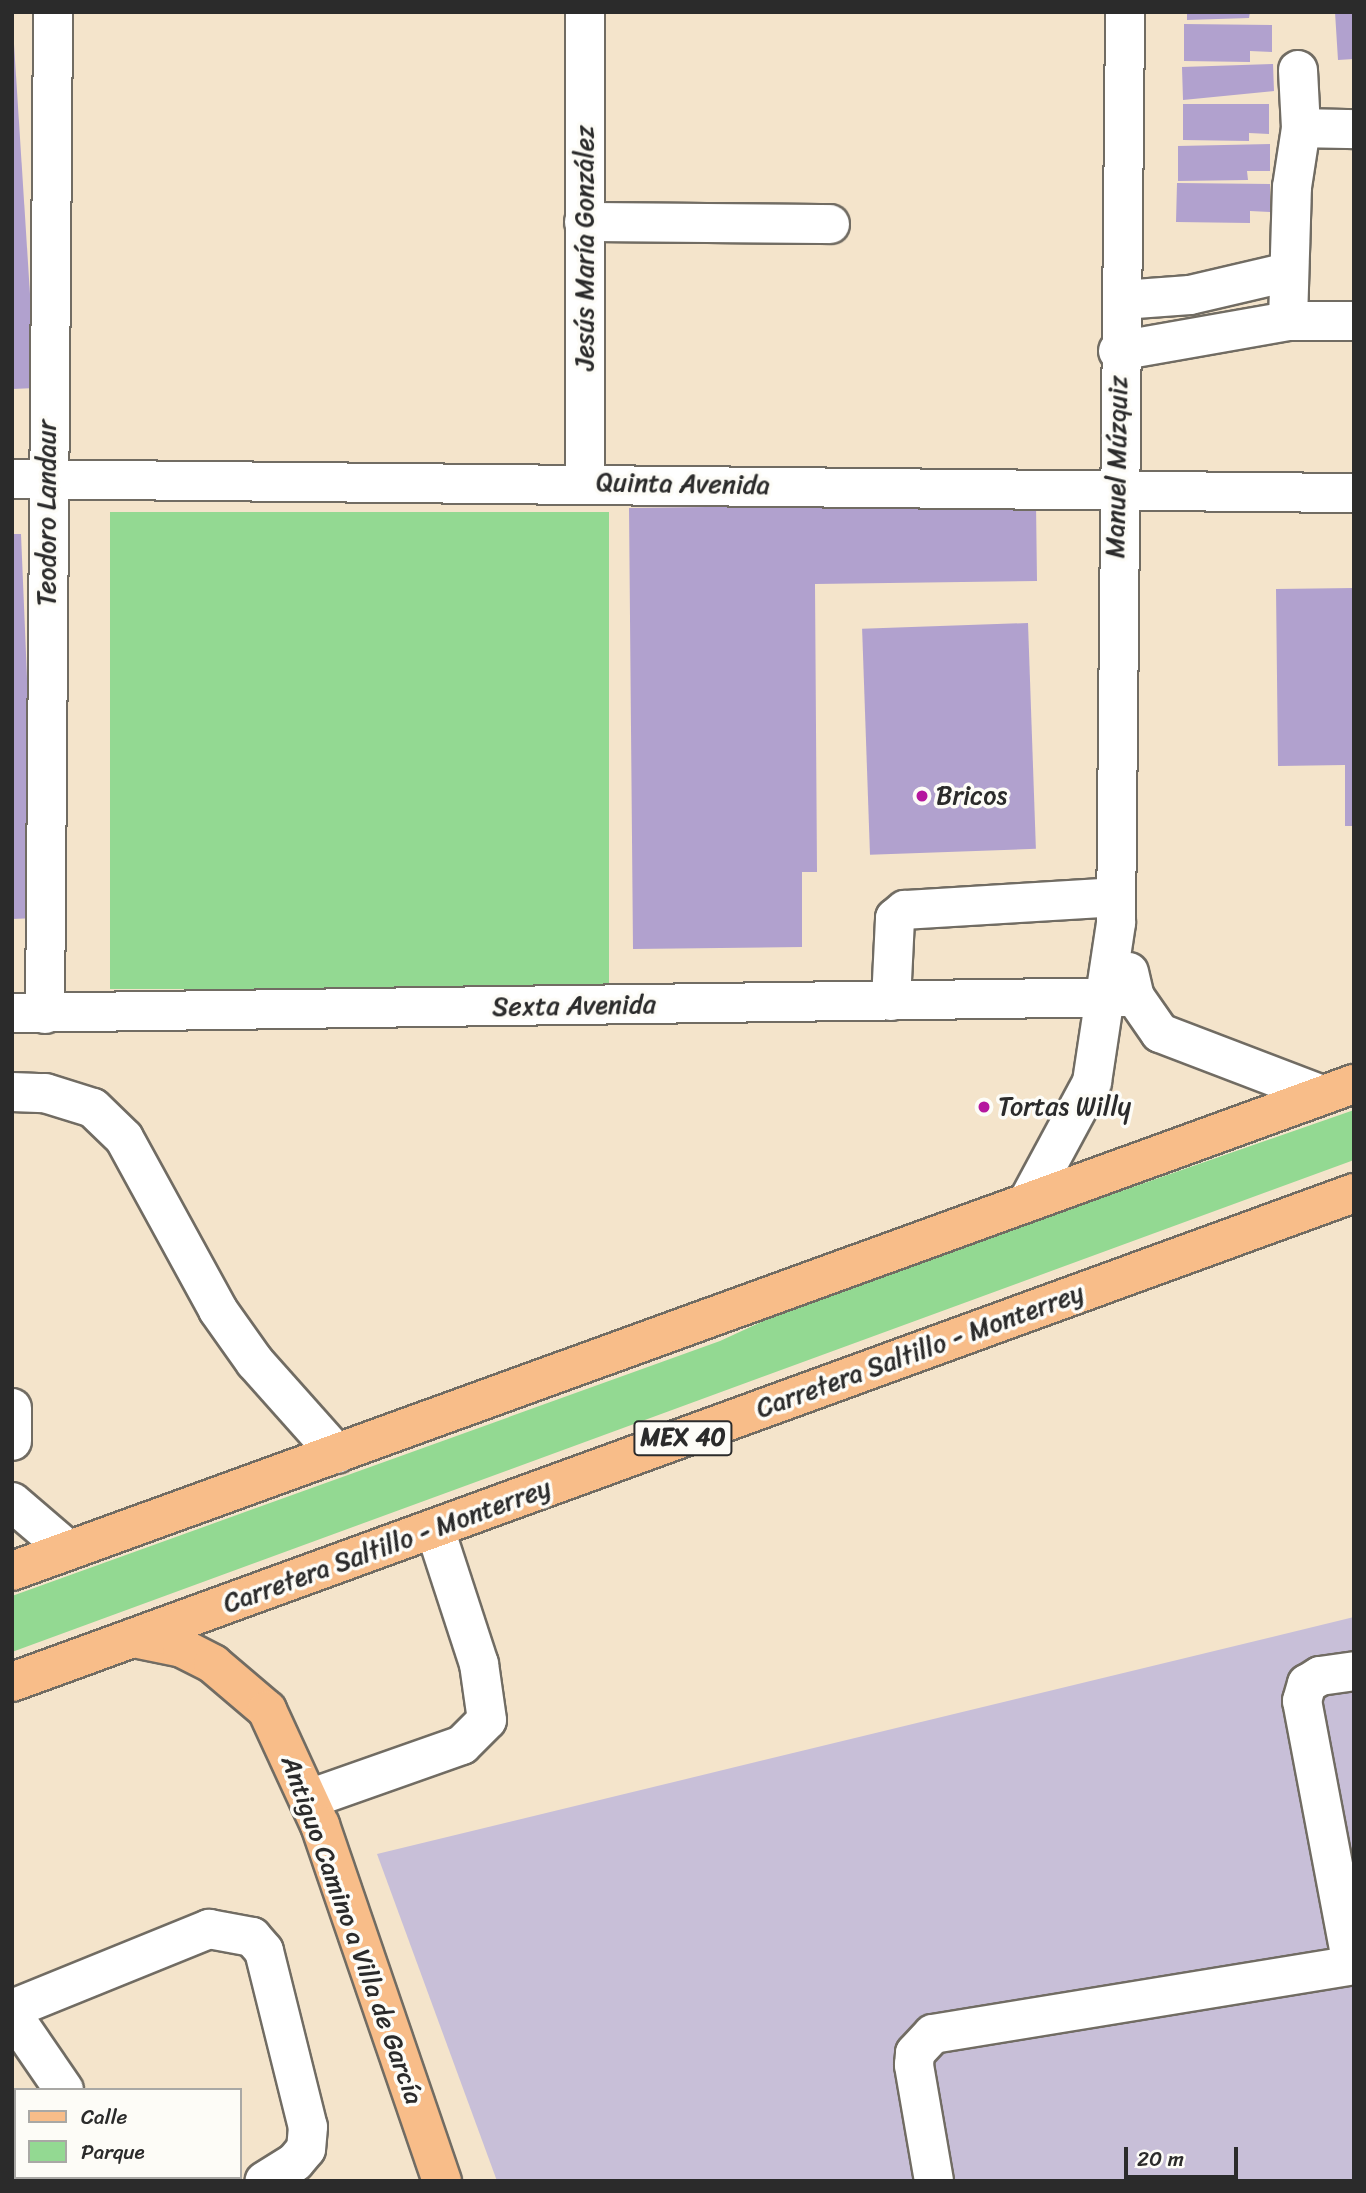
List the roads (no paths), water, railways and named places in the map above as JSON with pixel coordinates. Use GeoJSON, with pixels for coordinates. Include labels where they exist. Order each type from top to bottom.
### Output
{"type":"FeatureCollection","features":[{"type":"Feature","properties":{"kind":"main road"},"geometry":{"type":"LineString","coordinates":[[12,1571],[1338,1089]]}},
{"type":"Feature","properties":{"kind":"main road","name":"Carretera Saltillo - Monterrey"},"geometry":{"type":"LineString","coordinates":[[12,1682],[1354,1193]]}},
{"type":"Feature","properties":{"kind":"main road","name":"Antiguo Camino a Villa de García"},"geometry":{"type":"LineString","coordinates":[[133,1638],[182,1648],[238,1681],[267,1710],[309,1799],[442,2181]]}},
{"type":"Feature","properties":{"kind":"street","name":"Teodoro Landaur"},"geometry":{"type":"LineString","coordinates":[[29,1014],[29,479],[53,12]]}},
{"type":"Feature","properties":{"kind":"street","name":"Jesús María González"},"geometry":{"type":"LineString","coordinates":[[585,483],[586,12]]}},
{"type":"Feature","properties":{"kind":"street","name":"Manuel Múzquiz"},"geometry":{"type":"LineString","coordinates":[[1028,1201],[1092,1082],[1119,997],[1116,910],[1115,488],[1122,300],[1125,12]]}},
{"type":"Feature","properties":{"kind":"street"},"geometry":{"type":"LineString","coordinates":[[1288,321],[1288,272],[1301,128],[1298,70]]}},
{"type":"Feature","properties":{"kind":"street"},"geometry":{"type":"LineString","coordinates":[[1301,128],[1354,129]]}},
{"type":"Feature","properties":{"kind":"street"},"geometry":{"type":"LineString","coordinates":[[584,222],[830,224]]}},
{"type":"Feature","properties":{"kind":"street"},"geometry":{"type":"LineString","coordinates":[[1122,300],[1190,295],[1288,272]]}},
{"type":"Feature","properties":{"kind":"street"},"geometry":{"type":"LineString","coordinates":[[1118,351],[1288,321],[1354,321]]}},
{"type":"Feature","properties":{"kind":"street","name":"Quinta Avenida"},"geometry":{"type":"LineString","coordinates":[[29,479],[1115,488],[1354,493]]}},
{"type":"Feature","properties":{"kind":"street"},"geometry":{"type":"LineString","coordinates":[[891,1001],[894,918],[905,910],[1116,910]]}},
{"type":"Feature","properties":{"kind":"street"},"geometry":{"type":"LineString","coordinates":[[1119,997],[1160,1033],[1338,1089]]}},
{"type":"Feature","properties":{"kind":"street","name":"Sexta Avenida"},"geometry":{"type":"LineString","coordinates":[[29,1014],[1119,997]]}},
{"type":"Feature","properties":{"kind":"street"},"geometry":{"type":"LineString","coordinates":[[12,1092],[45,1093],[93,1108],[124,1138],[218,1310],[255,1362],[337,1454]]}},
{"type":"Feature","properties":{"kind":"street"},"geometry":{"type":"LineString","coordinates":[[12,1408],[12,1441]]}},
{"type":"Feature","properties":{"kind":"street"},"geometry":{"type":"LineString","coordinates":[[12,1502],[68,1550]]}},
{"type":"Feature","properties":{"kind":"street"},"geometry":{"type":"LineString","coordinates":[[309,1799],[462,1745],[486,1720],[479,1664],[435,1529]]}},
{"type":"Feature","properties":{"kind":"street"},"geometry":{"type":"LineString","coordinates":[[934,2181],[914,2065],[915,2053],[933,2034],[1353,1965],[1302,1701],[1307,1684],[1320,1676],[1354,1671]]}},
{"type":"Feature","properties":{"kind":"street"},"geometry":{"type":"LineString","coordinates":[[63,2088],[12,2011],[209,1929],[252,1937],[264,1951],[308,2127],[306,2149],[264,2181]]}},
{"type":"Feature","properties":{"kind":"place","name":"Bricos"},"geometry":{"type":"Point","coordinates":[922,796]}},
{"type":"Feature","properties":{"kind":"place","name":"Tortas Willy"},"geometry":{"type":"Point","coordinates":[984,1107]}}]}
